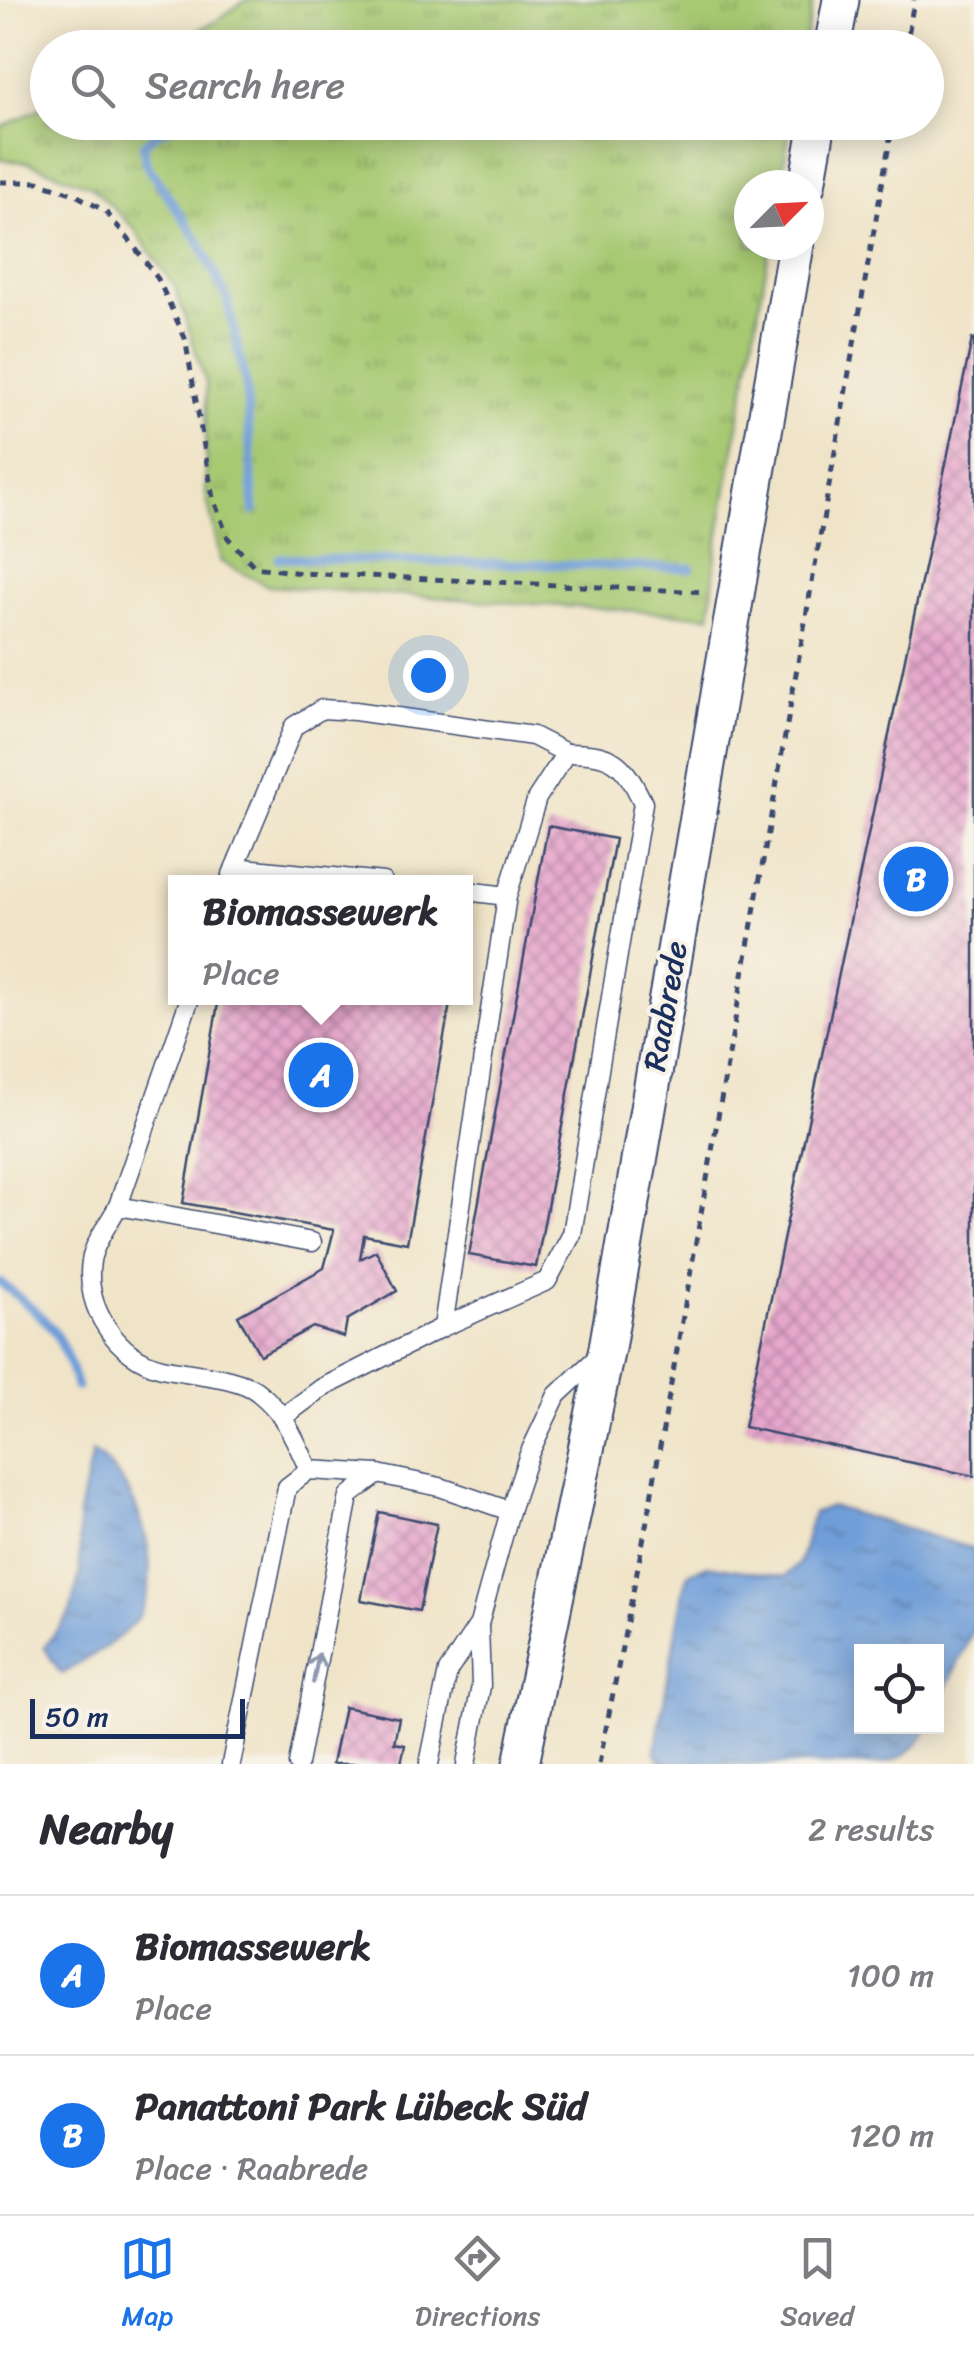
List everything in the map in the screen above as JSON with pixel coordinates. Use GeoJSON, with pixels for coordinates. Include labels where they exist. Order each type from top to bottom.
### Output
{"type":"FeatureCollection","features":[{"type":"Feature","properties":{"kind":"street"},"geometry":{"type":"LineString","coordinates":[[835,30],[840,0]]}},
{"type":"Feature","properties":{"kind":"street"},"geometry":{"type":"LineString","coordinates":[[810,170],[815,140]]}},
{"type":"Feature","properties":{"kind":"street","name":"Raabrede"},"geometry":{"type":"LineString","coordinates":[[521,1764],[606,1348],[793,260]]}},
{"type":"Feature","properties":{"kind":"lane"},"geometry":{"type":"LineString","coordinates":[[232,875],[294,726],[322,709],[533,736],[566,753],[598,753],[628,772],[643,803],[572,1234],[547,1281],[443,1327],[322,1388],[283,1417]]}},
{"type":"Feature","properties":{"kind":"lane"},"geometry":{"type":"LineString","coordinates":[[443,1327],[508,896],[536,798],[566,753]]}},
{"type":"Feature","properties":{"kind":"lane"},"geometry":{"type":"LineString","coordinates":[[473,893],[508,896]]}},
{"type":"Feature","properties":{"kind":"lane"},"geometry":{"type":"LineString","coordinates":[[188,1005],[118,1206],[90,1260],[96,1308],[121,1348],[156,1367],[257,1390],[283,1417],[310,1470]]}},
{"type":"Feature","properties":{"kind":"lane"},"geometry":{"type":"LineString","coordinates":[[118,1206],[312,1242]]}},
{"type":"Feature","properties":{"kind":"lane"},"geometry":{"type":"LineString","coordinates":[[466,1764],[481,1686],[479,1624],[529,1454],[557,1395],[606,1348]]}},
{"type":"Feature","properties":{"kind":"lane"},"geometry":{"type":"LineString","coordinates":[[231,1764],[287,1487],[310,1470],[378,1474],[440,1487],[510,1511]]}},
{"type":"Feature","properties":{"kind":"lane"},"geometry":{"type":"LineString","coordinates":[[298,1764],[349,1496],[378,1474]]}},
{"type":"Feature","properties":{"kind":"lane"},"geometry":{"type":"LineString","coordinates":[[430,1764],[448,1671],[479,1624]]}},
{"type":"Feature","properties":{"kind":"path"},"geometry":{"type":"LineString","coordinates":[[909,30],[914,0]]}},
{"type":"Feature","properties":{"kind":"path"},"geometry":{"type":"LineString","coordinates":[[599,1764],[646,1526],[889,140]]}},
{"type":"Feature","properties":{"kind":"path"},"geometry":{"type":"LineString","coordinates":[[0,182],[38,182],[74,194],[105,212],[158,279],[185,338],[213,498],[228,538],[256,566],[302,573],[735,593]]}},
{"type":"Feature","properties":{"kind":"green space"},"geometry":{"type":"Polygon","coordinates":[[[246,0],[813,0],[807,30],[198,30],[246,0]]]}},
{"type":"Feature","properties":{"kind":"green space"},"geometry":{"type":"Polygon","coordinates":[[[30,113],[30,140],[788,140],[783,170],[734,170],[734,260],[767,260],[717,545],[710,616],[268,586],[221,562],[206,494],[206,383],[175,287],[133,227],[91,186],[27,162],[0,160],[0,128],[30,113]]]}},
{"type":"Feature","properties":{"kind":"water"},"geometry":{"type":"Polygon","coordinates":[[[92,1452],[108,1465],[134,1502],[148,1547],[148,1592],[141,1612],[126,1631],[61,1674],[44,1647],[70,1613],[80,1573],[79,1514],[92,1452]]]}},
{"type":"Feature","properties":{"kind":"water"},"geometry":{"type":"Polygon","coordinates":[[[830,1506],[974,1549],[974,1629],[944,1694],[944,1644],[854,1644],[854,1734],[924,1735],[900,1757],[875,1764],[663,1764],[655,1753],[688,1574],[707,1565],[784,1577],[799,1564],[813,1513],[830,1506]]]}},
{"type":"Feature","properties":{"kind":"building"},"geometry":{"type":"Polygon","coordinates":[[[974,339],[974,1476],[744,1427],[974,339]]]}},
{"type":"Feature","properties":{"kind":"building"},"geometry":{"type":"Polygon","coordinates":[[[548,826],[615,839],[536,1267],[469,1255],[548,826]]]}},
{"type":"Feature","properties":{"kind":"building"},"geometry":{"type":"Polygon","coordinates":[[[218,1005],[450,1005],[407,1243],[364,1235],[360,1259],[376,1251],[397,1291],[347,1320],[344,1337],[313,1327],[260,1355],[238,1316],[324,1268],[334,1230],[183,1203],[218,1005]]]}},
{"type":"Feature","properties":{"kind":"building"},"geometry":{"type":"Polygon","coordinates":[[[379,1512],[437,1524],[419,1611],[361,1600],[379,1512]]]}},
{"type":"Feature","properties":{"kind":"building"},"geometry":{"type":"Polygon","coordinates":[[[344,1707],[399,1718],[394,1743],[405,1745],[401,1764],[332,1764],[344,1707]]]}},
{"type":"Feature","properties":{"kind":"waterway"},"geometry":{"type":"LineString","coordinates":[[149,140],[143,145],[146,164],[200,243],[227,299],[246,385],[254,511]]}},
{"type":"Feature","properties":{"kind":"waterway"},"geometry":{"type":"LineString","coordinates":[[279,558],[691,568]]}},
{"type":"Feature","properties":{"kind":"waterway"},"geometry":{"type":"LineString","coordinates":[[0,1282],[50,1326],[64,1350],[77,1387]]}},
{"type":"Feature","properties":{"kind":"place","name":"Panattoni Park Lübeck Süd"},"geometry":{"type":"Point","coordinates":[916,879]}},
{"type":"Feature","properties":{"kind":"place","name":"Biomassewerk"},"geometry":{"type":"Point","coordinates":[321,1075]}}]}
